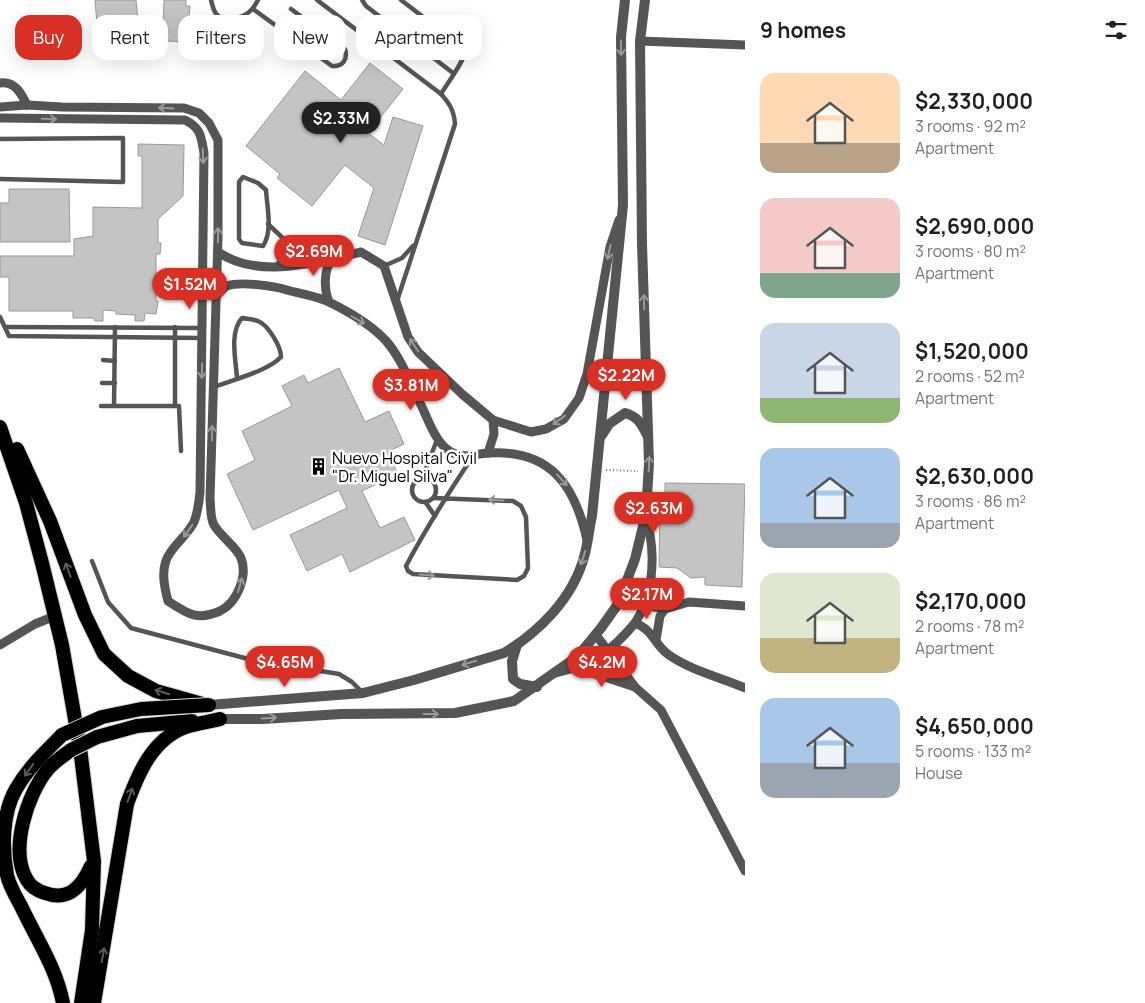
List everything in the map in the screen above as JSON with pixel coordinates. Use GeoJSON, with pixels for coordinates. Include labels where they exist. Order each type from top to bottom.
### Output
{"type":"FeatureCollection","features":[{"type":"Feature","properties":{"kind":"highway"},"geometry":{"type":"LineString","coordinates":[[0,420],[17,450],[50,521],[85,615],[104,654],[128,676],[156,691],[209,706]]}},
{"type":"Feature","properties":{"kind":"highway"},"geometry":{"type":"LineString","coordinates":[[0,427],[26,503],[55,616],[80,748],[94,861],[92,930],[80,1003]]}},
{"type":"Feature","properties":{"kind":"highway"},"geometry":{"type":"LineString","coordinates":[[63,1003],[50,961],[21,907],[7,876],[4,841],[8,811],[15,790],[34,763],[62,735],[102,717],[140,709],[209,706]]}},
{"type":"Feature","properties":{"kind":"highway"},"geometry":{"type":"LineString","coordinates":[[94,861],[86,879],[69,894],[60,896],[37,890],[28,882],[20,863],[21,833],[32,796],[48,769],[71,750],[97,737],[137,726],[220,719]]}},
{"type":"Feature","properties":{"kind":"highway"},"geometry":{"type":"LineString","coordinates":[[94,1003],[127,804],[138,773],[152,753],[165,740],[185,727],[220,719]]}},
{"type":"Feature","properties":{"kind":"street"},"geometry":{"type":"LineString","coordinates":[[209,706],[363,693],[414,680],[496,655],[517,645],[545,621],[568,592],[584,559],[601,438],[623,205],[621,38],[625,0]]}},
{"type":"Feature","properties":{"kind":"street"},"geometry":{"type":"LineString","coordinates":[[220,719],[263,719],[341,714],[455,713],[514,701],[537,687],[578,656],[618,604],[635,559],[646,514],[648,472],[649,438],[642,244],[640,41],[645,0]]}},
{"type":"Feature","properties":{"kind":"street"},"geometry":{"type":"LineString","coordinates":[[640,41],[745,44]]}},
{"type":"Feature","properties":{"kind":"street"},"geometry":{"type":"LineString","coordinates":[[0,83],[5,82],[16,87],[27,105]]}},
{"type":"Feature","properties":{"kind":"street"},"geometry":{"type":"LineString","coordinates":[[0,107],[27,105],[184,108],[199,113],[209,123],[218,140],[218,252],[210,499],[213,524],[241,558],[243,577],[236,596],[225,609],[207,617],[189,614],[168,602],[163,584],[164,566],[169,553],[193,524],[198,512],[200,492],[204,153],[201,136],[195,126],[185,120],[0,118]]}},
{"type":"Feature","properties":{"kind":"street"},"geometry":{"type":"LineString","coordinates":[[218,252],[230,260],[244,265],[277,266],[333,259],[361,252],[384,266],[408,337],[418,352],[462,394],[493,420],[531,432],[546,429],[564,419],[579,398],[587,374],[610,247],[623,205]]}},
{"type":"Feature","properties":{"kind":"street"},"geometry":{"type":"LineString","coordinates":[[330,302],[327,296],[326,278],[329,263],[333,259]]}},
{"type":"Feature","properties":{"kind":"street"},"geometry":{"type":"LineString","coordinates":[[216,296],[227,286],[240,284],[279,287],[330,302],[367,325],[386,342],[402,367],[438,439],[447,450],[461,457],[488,453],[510,453],[535,459],[557,474],[570,489],[578,506],[587,541]]}},
{"type":"Feature","properties":{"kind":"street"},"geometry":{"type":"LineString","coordinates":[[601,438],[609,424],[624,414],[635,416],[641,422],[649,438]]}},
{"type":"Feature","properties":{"kind":"street"},"geometry":{"type":"LineString","coordinates":[[488,453],[494,434],[493,420]]}},
{"type":"Feature","properties":{"kind":"street"},"geometry":{"type":"LineString","coordinates":[[555,673],[577,668],[608,652],[635,623],[646,602],[652,564],[653,540],[646,514]]}},
{"type":"Feature","properties":{"kind":"street"},"geometry":{"type":"LineString","coordinates":[[646,602],[651,606],[665,609],[690,602],[745,606]]}},
{"type":"Feature","properties":{"kind":"street"},"geometry":{"type":"LineString","coordinates":[[656,640],[660,616],[665,609]]}},
{"type":"Feature","properties":{"kind":"street"},"geometry":{"type":"LineString","coordinates":[[0,645],[35,624],[55,616]]}},
{"type":"Feature","properties":{"kind":"street"},"geometry":{"type":"LineString","coordinates":[[635,623],[650,631],[661,648],[674,658],[697,670],[745,688]]}},
{"type":"Feature","properties":{"kind":"street"},"geometry":{"type":"LineString","coordinates":[[596,635],[635,687],[661,710],[745,872]]}},
{"type":"Feature","properties":{"kind":"street"},"geometry":{"type":"LineString","coordinates":[[517,645],[512,661],[513,679],[520,684],[537,687]]}},
{"type":"Feature","properties":{"kind":"street"},"geometry":{"type":"LineString","coordinates":[[577,668],[635,687]]}},
{"type":"Feature","properties":{"kind":"lane"},"geometry":{"type":"LineString","coordinates":[[211,0],[215,12],[221,18],[234,20],[245,16],[253,10],[258,0]]}},
{"type":"Feature","properties":{"kind":"lane"},"geometry":{"type":"LineString","coordinates":[[317,0],[356,30]]}},
{"type":"Feature","properties":{"kind":"lane"},"geometry":{"type":"LineString","coordinates":[[362,0],[366,6],[378,15]]}},
{"type":"Feature","properties":{"kind":"lane"},"geometry":{"type":"LineString","coordinates":[[401,0],[465,49],[466,54],[441,94]]}},
{"type":"Feature","properties":{"kind":"lane"},"geometry":{"type":"LineString","coordinates":[[253,10],[332,66],[342,64],[347,55],[345,49],[292,9]]}},
{"type":"Feature","properties":{"kind":"lane"},"geometry":{"type":"LineString","coordinates":[[396,60],[441,94],[454,113],[455,124],[397,302]]}},
{"type":"Feature","properties":{"kind":"lane"},"geometry":{"type":"LineString","coordinates":[[436,60],[453,73]]}},
{"type":"Feature","properties":{"kind":"lane"},"geometry":{"type":"LineString","coordinates":[[0,139],[123,138],[123,182],[0,179]]}},
{"type":"Feature","properties":{"kind":"lane"},"geometry":{"type":"LineString","coordinates":[[268,224],[267,237],[263,246],[242,244],[239,239],[239,182],[243,177],[258,183],[266,190],[268,224],[288,243],[297,264]]}},
{"type":"Feature","properties":{"kind":"lane"},"geometry":{"type":"LineString","coordinates":[[277,266],[288,243]]}},
{"type":"Feature","properties":{"kind":"lane"},"geometry":{"type":"LineString","coordinates":[[384,266],[402,258],[415,243]]}},
{"type":"Feature","properties":{"kind":"lane"},"geometry":{"type":"LineString","coordinates":[[0,317],[9,336],[202,338]]}},
{"type":"Feature","properties":{"kind":"lane"},"geometry":{"type":"LineString","coordinates":[[213,387],[236,378],[275,362],[280,357],[281,350],[265,326],[258,321],[242,318],[238,323],[235,334],[236,378]]}},
{"type":"Feature","properties":{"kind":"lane"},"geometry":{"type":"LineString","coordinates":[[5,327],[202,328]]}},
{"type":"Feature","properties":{"kind":"lane"},"geometry":{"type":"LineString","coordinates":[[63,337],[64,327]]}},
{"type":"Feature","properties":{"kind":"lane"},"geometry":{"type":"LineString","coordinates":[[114,406],[115,327]]}},
{"type":"Feature","properties":{"kind":"lane"},"geometry":{"type":"LineString","coordinates":[[175,328],[175,406]]}},
{"type":"Feature","properties":{"kind":"lane"},"geometry":{"type":"LineString","coordinates":[[103,360],[115,361]]}},
{"type":"Feature","properties":{"kind":"lane"},"geometry":{"type":"LineString","coordinates":[[102,383],[114,383]]}},
{"type":"Feature","properties":{"kind":"lane"},"geometry":{"type":"LineString","coordinates":[[102,406],[179,406],[181,451]]}},
{"type":"Feature","properties":{"kind":"lane"},"geometry":{"type":"LineString","coordinates":[[438,439],[422,478],[414,483],[412,495],[418,501],[426,502],[434,498],[446,498],[513,501],[522,506],[526,517],[528,568],[524,576],[517,580],[414,574],[408,572],[406,566],[417,546],[446,498],[474,455]]}},
{"type":"Feature","properties":{"kind":"lane"},"geometry":{"type":"LineString","coordinates":[[422,478],[433,482],[436,490],[434,498]]}},
{"type":"Feature","properties":{"kind":"lane"},"geometry":{"type":"LineString","coordinates":[[426,502],[435,516]]}},
{"type":"Feature","properties":{"kind":"lane"},"geometry":{"type":"LineString","coordinates":[[92,561],[108,602],[131,628],[252,660],[339,674],[352,682],[363,693]]}},
{"type":"Feature","properties":{"kind":"path"},"geometry":{"type":"LineString","coordinates":[[597,469],[648,472]]}},
{"type":"Feature","properties":{"kind":"building"},"geometry":{"type":"Polygon","coordinates":[[[95,0],[136,0],[137,15],[96,15],[95,0]]]}},
{"type":"Feature","properties":{"kind":"building"},"geometry":{"type":"Polygon","coordinates":[[[164,0],[186,0],[186,6],[190,6],[189,15],[178,15],[178,42],[168,41],[168,15],[163,15],[164,0]]]}},
{"type":"Feature","properties":{"kind":"building"},"geometry":{"type":"Polygon","coordinates":[[[370,63],[403,89],[368,133],[384,145],[393,117],[423,126],[385,245],[358,236],[374,188],[345,165],[312,206],[277,178],[280,174],[246,146],[305,71],[341,100],[370,63]]]}},
{"type":"Feature","properties":{"kind":"building"},"geometry":{"type":"Polygon","coordinates":[[[138,144],[184,145],[183,196],[158,219],[158,243],[161,243],[160,254],[156,254],[156,301],[158,301],[156,314],[145,313],[144,321],[135,321],[135,315],[116,314],[116,311],[103,310],[103,321],[95,321],[94,318],[73,318],[73,311],[9,311],[9,277],[0,277],[0,256],[74,256],[74,239],[93,236],[93,207],[142,208],[142,156],[138,156],[138,144]]]}},
{"type":"Feature","properties":{"kind":"building"},"geometry":{"type":"Polygon","coordinates":[[[9,189],[69,189],[70,242],[0,242],[0,203],[9,203],[9,189]]]}},
{"type":"Feature","properties":{"kind":"building","name":"Nuevo Hospital Civil \"Dr. Miguel Silva\""},"geometry":{"type":"Polygon","coordinates":[[[339,368],[365,422],[389,411],[404,444],[387,452],[398,474],[362,491],[380,528],[404,517],[415,540],[350,572],[342,554],[307,571],[290,535],[347,508],[339,490],[253,530],[227,474],[255,460],[242,431],[292,406],[282,386],[304,375],[308,383],[339,368]]]}},
{"type":"Feature","properties":{"kind":"building"},"geometry":{"type":"Polygon","coordinates":[[[665,483],[745,484],[742,587],[705,585],[705,577],[691,578],[677,568],[659,567],[660,502],[665,501],[665,483]]]}},
{"type":"Feature","properties":{"kind":"place","name":"Nuevo Hospital Civil \"Dr. Miguel Silva\""},"geometry":{"type":"Point","coordinates":[318,467]}}]}
